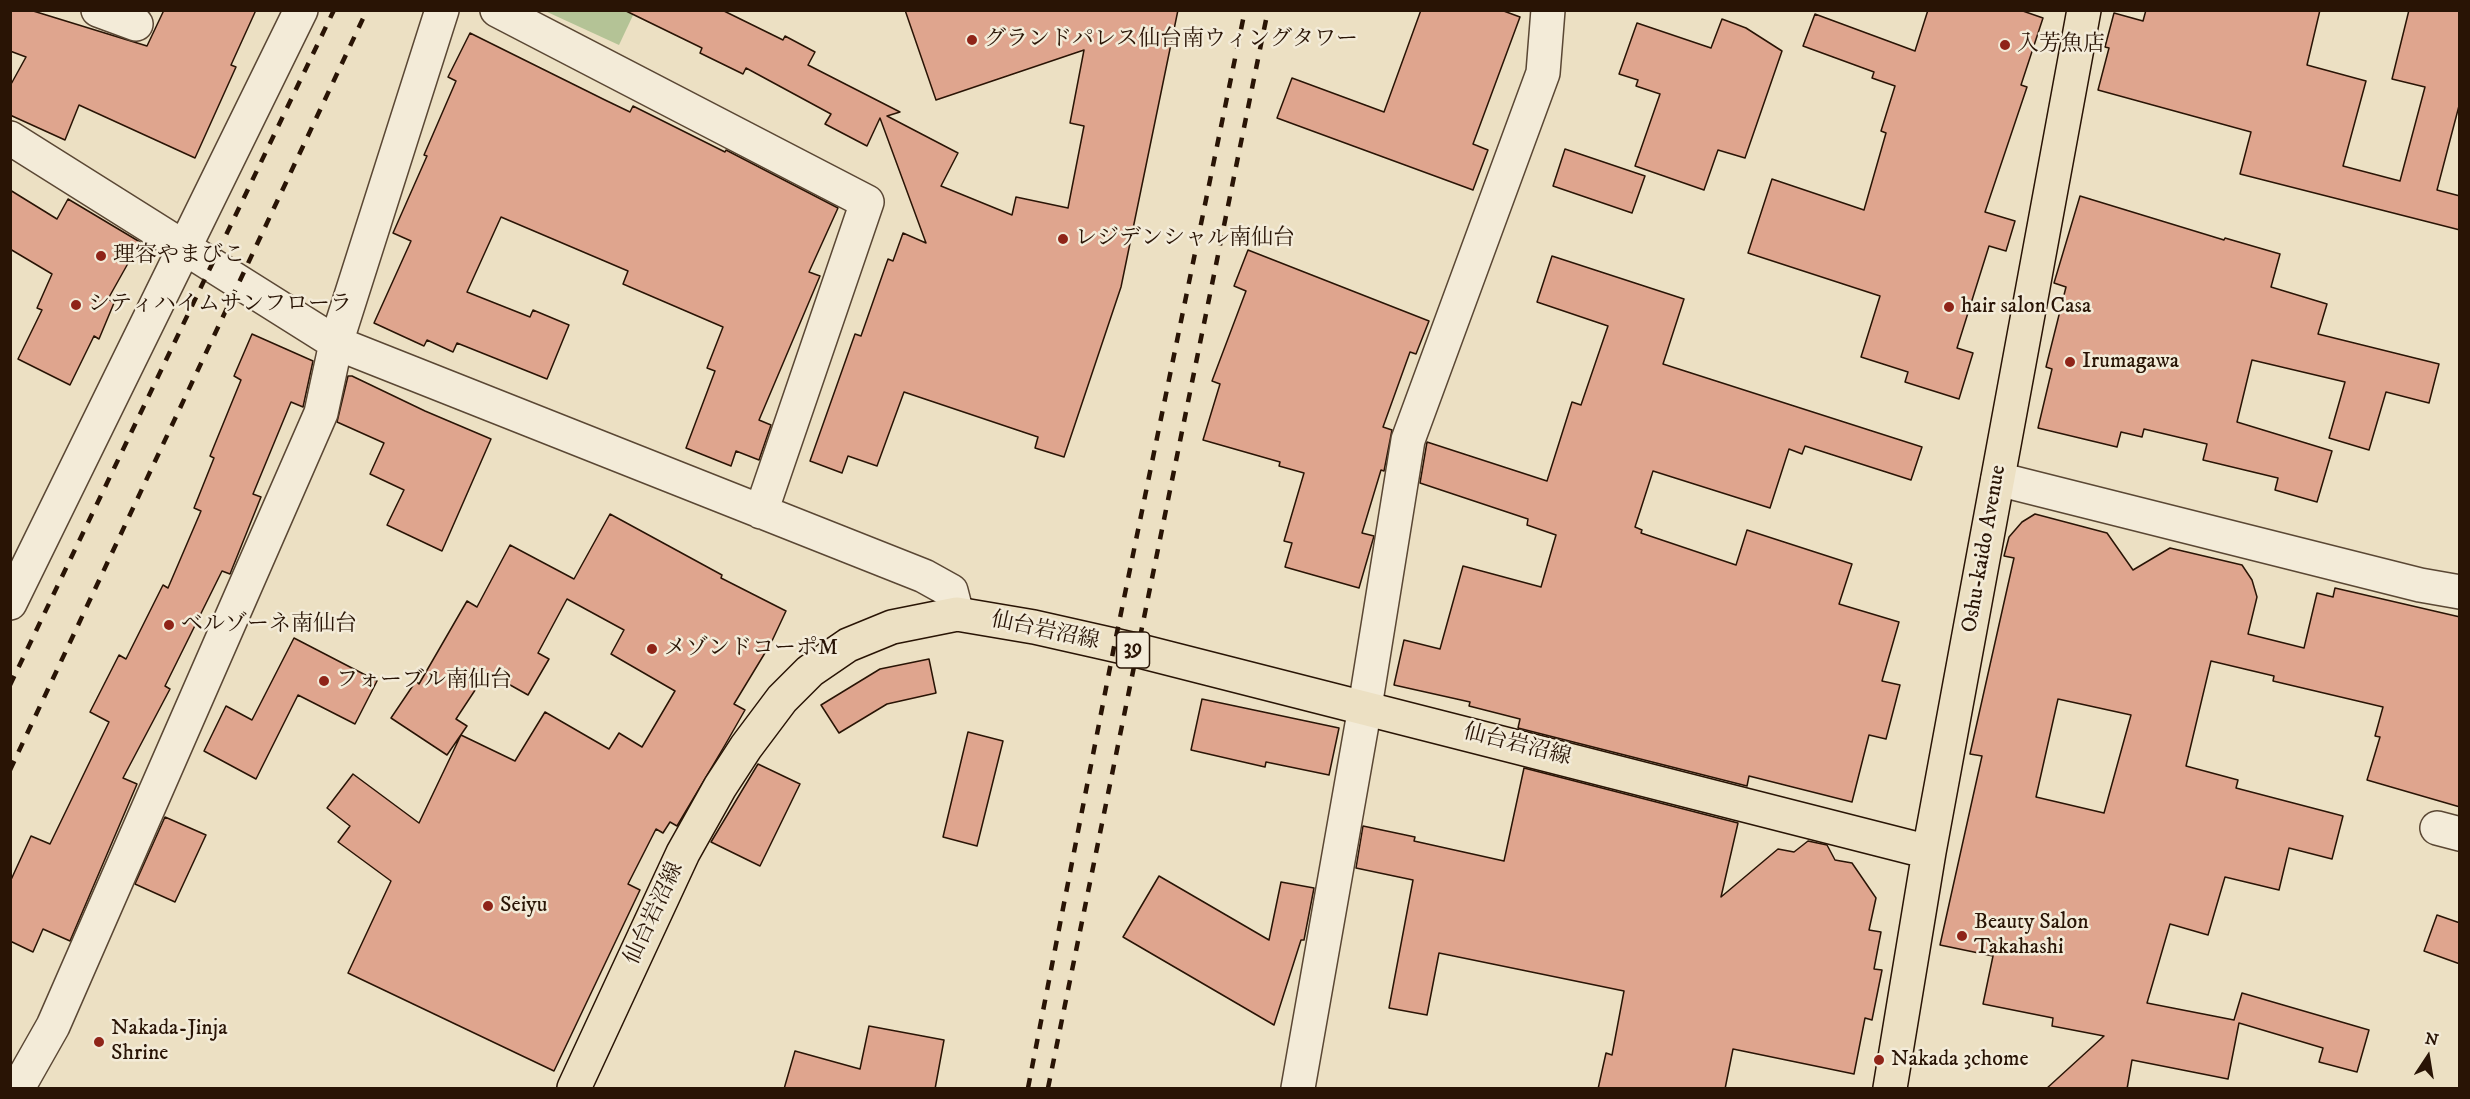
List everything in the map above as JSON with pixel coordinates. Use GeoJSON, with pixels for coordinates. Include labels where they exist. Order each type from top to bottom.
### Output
{"type":"FeatureCollection","features":[{"type":"Feature","properties":{"kind":"main road","name":"Oshu-kaido Avenue"},"geometry":{"type":"LineString","coordinates":[[1890,1089],[1929,852],[2084,10]]}},
{"type":"Feature","properties":{"kind":"main road","name":"仙台岩沼線"},"geometry":{"type":"LineString","coordinates":[[574,1089],[683,853],[727,777],[782,699],[810,671],[848,645],[892,627],[957,614],[1034,627],[1136,650],[1929,852]]}},
{"type":"Feature","properties":{"kind":"street"},"geometry":{"type":"LineString","coordinates":[[98,10],[136,24]]}},
{"type":"Feature","properties":{"kind":"street"},"geometry":{"type":"LineString","coordinates":[[10,603],[301,10]]}},
{"type":"Feature","properties":{"kind":"street"},"geometry":{"type":"LineString","coordinates":[[15,1089],[19,1086],[53,1026],[321,413],[336,343],[442,10]]}},
{"type":"Feature","properties":{"kind":"street"},"geometry":{"type":"LineString","coordinates":[[497,10],[867,202],[760,512]]}},
{"type":"Feature","properties":{"kind":"street"},"geometry":{"type":"LineString","coordinates":[[1298,1089],[1365,707],[1408,440],[1543,73],[1548,10]]}},
{"type":"Feature","properties":{"kind":"street"},"geometry":{"type":"LineString","coordinates":[[10,138],[336,343],[924,576],[951,591],[957,614]]}},
{"type":"Feature","properties":{"kind":"street"},"geometry":{"type":"LineString","coordinates":[[1998,479],[2420,585],[2460,592]]}},
{"type":"Feature","properties":{"kind":"green space"},"geometry":{"type":"Polygon","coordinates":[[[545,11],[635,11],[619,45],[545,11]]]}},
{"type":"Feature","properties":{"kind":"building"},"geometry":{"type":"Polygon","coordinates":[[[10,10],[30,10],[147,46],[164,10],[256,10],[231,65],[236,67],[195,158],[79,105],[65,140],[10,115],[10,86],[26,57],[10,51],[10,10]]]}},
{"type":"Feature","properties":{"kind":"building"},"geometry":{"type":"Polygon","coordinates":[[[624,10],[722,10],[783,40],[785,36],[815,52],[808,65],[900,112],[887,116],[958,153],[941,186],[1012,215],[1016,197],[1068,208],[1084,126],[1070,123],[1084,50],[936,100],[905,10],[1178,10],[1121,287],[1064,457],[1035,448],[1038,437],[904,392],[877,466],[848,456],[842,473],[810,461],[855,334],[861,336],[888,259],[893,261],[903,233],[926,243],[880,118],[867,146],[825,124],[831,114],[746,68],[743,74],[700,53],[702,48],[624,10]]]}},
{"type":"Feature","properties":{"kind":"building"},"geometry":{"type":"Polygon","coordinates":[[[1421,10],[1501,10],[1520,17],[1473,144],[1488,150],[1473,190],[1277,118],[1292,78],[1384,112],[1421,10]]]}},
{"type":"Feature","properties":{"kind":"building"},"geometry":{"type":"Polygon","coordinates":[[[1928,10],[2020,10],[2043,18],[2021,85],[2027,87],[1985,212],[2015,221],[2006,251],[1989,246],[1957,348],[1973,353],[1959,399],[1905,382],[1908,372],[1861,357],[1880,296],[1748,253],[1772,179],[1864,210],[1886,133],[1881,131],[1895,86],[1872,78],[1874,72],[1803,46],[1815,14],[1915,51],[1928,10]]]}},
{"type":"Feature","properties":{"kind":"building"},"geometry":{"type":"Polygon","coordinates":[[[2146,10],[2320,10],[2307,65],[2366,81],[2343,166],[2400,181],[2425,87],[2392,79],[2409,10],[2460,10],[2460,102],[2437,190],[2460,196],[2460,230],[2240,174],[2251,132],[2098,90],[2109,48],[2105,47],[2114,13],[2143,21],[2146,10]]]}},
{"type":"Feature","properties":{"kind":"building"},"geometry":{"type":"Polygon","coordinates":[[[1722,19],[1746,28],[1782,51],[1745,158],[1718,150],[1704,190],[1635,166],[1660,94],[1636,86],[1638,80],[1619,74],[1637,23],[1711,48],[1722,19]]]}},
{"type":"Feature","properties":{"kind":"building"},"geometry":{"type":"Polygon","coordinates":[[[470,33],[630,112],[633,106],[725,152],[726,150],[838,208],[809,272],[820,276],[759,420],[771,425],[759,460],[736,451],[731,466],[686,448],[715,371],[707,368],[723,327],[623,284],[628,271],[501,217],[467,292],[530,317],[533,310],[569,325],[547,379],[457,343],[453,352],[427,340],[424,346],[374,323],[411,241],[393,233],[427,156],[424,155],[456,81],[448,77],[470,33]]]}},
{"type":"Feature","properties":{"kind":"building"},"geometry":{"type":"Polygon","coordinates":[[[1565,149],[1645,176],[1632,213],[1553,186],[1565,149]]]}},
{"type":"Feature","properties":{"kind":"building"},"geometry":{"type":"Polygon","coordinates":[[[10,190],[57,219],[68,199],[140,242],[108,299],[114,303],[99,339],[94,336],[70,385],[18,359],[42,310],[37,308],[52,274],[10,249],[10,190]]]}},
{"type":"Feature","properties":{"kind":"building"},"geometry":{"type":"Polygon","coordinates":[[[2080,196],[2224,240],[2225,238],[2280,254],[2271,287],[2327,304],[2318,334],[2439,364],[2429,403],[2386,392],[2369,450],[2329,438],[2345,382],[2252,360],[2237,422],[2332,451],[2317,502],[2275,490],[2278,478],[2203,460],[2207,444],[2144,429],[2142,437],[2121,432],[2117,447],[2038,428],[2052,369],[2046,367],[2066,287],[2054,283],[2080,196]]]}},
{"type":"Feature","properties":{"kind":"building"},"geometry":{"type":"Polygon","coordinates":[[[1248,250],[1429,321],[1416,354],[1410,352],[1383,427],[1392,430],[1384,471],[1381,470],[1362,533],[1374,536],[1359,588],[1285,567],[1292,543],[1284,541],[1304,473],[1279,466],[1280,462],[1203,440],[1220,384],[1212,381],[1246,291],[1234,286],[1248,250]]]}},
{"type":"Feature","properties":{"kind":"building"},"geometry":{"type":"Polygon","coordinates":[[[1552,256],[1684,299],[1663,364],[1922,447],[1911,480],[1805,446],[1802,454],[1789,449],[1770,508],[1653,471],[1635,527],[1642,530],[1641,533],[1736,565],[1747,530],[1852,564],[1839,604],[1899,622],[1882,681],[1900,685],[1886,739],[1869,735],[1852,802],[1749,776],[1747,786],[1518,728],[1520,719],[1469,706],[1470,702],[1394,685],[1404,640],[1440,649],[1463,566],[1541,587],[1556,535],[1527,525],[1528,519],[1420,483],[1427,442],[1547,481],[1572,402],[1581,405],[1608,326],[1537,302],[1552,256]]]}},
{"type":"Feature","properties":{"kind":"building"},"geometry":{"type":"Polygon","coordinates":[[[252,334],[313,361],[303,407],[291,402],[253,494],[261,497],[230,574],[222,571],[165,686],[170,689],[123,778],[137,784],[70,941],[43,929],[33,952],[10,941],[10,882],[31,836],[50,844],[109,722],[90,712],[119,655],[126,659],[163,585],[168,588],[201,511],[194,508],[214,458],[210,456],[241,380],[234,376],[252,334]]]}},
{"type":"Feature","properties":{"kind":"building"},"geometry":{"type":"Polygon","coordinates":[[[348,376],[491,439],[442,551],[387,525],[404,490],[370,474],[384,443],[337,422],[348,376]]]}},
{"type":"Feature","properties":{"kind":"building"},"geometry":{"type":"Polygon","coordinates":[[[610,514],[722,575],[721,578],[786,611],[771,643],[734,704],[745,710],[725,745],[677,826],[670,822],[663,833],[656,829],[628,884],[640,890],[554,1071],[348,973],[391,881],[338,842],[350,826],[327,808],[353,774],[419,823],[461,735],[515,761],[545,712],[609,749],[619,733],[642,747],[675,691],[611,654],[624,630],[567,599],[538,653],[549,659],[528,695],[487,672],[456,719],[467,726],[447,755],[391,718],[416,681],[419,684],[467,601],[477,607],[510,545],[574,579],[610,514]]]}},
{"type":"Feature","properties":{"kind":"building"},"geometry":{"type":"Polygon","coordinates":[[[2035,514],[2107,533],[2133,570],[2170,548],[2242,565],[2252,580],[2257,597],[2248,634],[2304,648],[2317,593],[2333,597],[2335,588],[2460,617],[2460,807],[2367,780],[2380,737],[2375,736],[2383,707],[2273,681],[2274,676],[2211,661],[2186,766],[2238,780],[2236,788],[2343,816],[2332,859],[2289,848],[2279,890],[2225,877],[2208,935],[2170,924],[2147,1003],[2234,1020],[2242,993],[2369,1030],[2357,1072],[2319,1062],[2323,1048],[2239,1023],[2228,1079],[2132,1060],[2127,1089],[2046,1089],[2104,1036],[2052,1026],[2053,1018],[1983,1004],[1993,956],[1940,945],[1982,756],[1970,754],[2014,558],[2004,556],[2009,537],[2022,522],[2035,514]],[[2058,699],[2036,797],[2104,813],[2131,715],[2058,699]]]}},
{"type":"Feature","properties":{"kind":"building"},"geometry":{"type":"Polygon","coordinates":[[[294,638],[377,681],[355,724],[298,695],[256,779],[204,751],[226,706],[252,720],[294,638]]]}},
{"type":"Feature","properties":{"kind":"building"},"geometry":{"type":"Polygon","coordinates":[[[929,659],[936,693],[887,704],[839,733],[821,705],[880,669],[929,659]]]}},
{"type":"Feature","properties":{"kind":"building"},"geometry":{"type":"Polygon","coordinates":[[[1202,699],[1339,728],[1329,775],[1266,762],[1265,767],[1191,750],[1202,699]]]}},
{"type":"Feature","properties":{"kind":"building"},"geometry":{"type":"Polygon","coordinates":[[[968,732],[1003,741],[977,846],[943,837],[968,732]]]}},
{"type":"Feature","properties":{"kind":"building"},"geometry":{"type":"Polygon","coordinates":[[[758,764],[800,784],[760,866],[711,842],[758,764]]]}},
{"type":"Feature","properties":{"kind":"building"},"geometry":{"type":"Polygon","coordinates":[[[1524,768],[1738,823],[1721,897],[1778,849],[1794,852],[1808,841],[1827,845],[1835,860],[1852,863],[1876,898],[1869,930],[1881,932],[1874,969],[1882,970],[1872,1020],[1865,1018],[1854,1074],[1733,1049],[1725,1089],[1598,1089],[1606,1053],[1612,1055],[1624,991],[1439,953],[1427,1015],[1389,1008],[1413,880],[1356,868],[1363,826],[1415,837],[1414,841],[1504,861],[1524,768]]]}},
{"type":"Feature","properties":{"kind":"building"},"geometry":{"type":"Polygon","coordinates":[[[165,817],[206,835],[175,902],[135,884],[165,817]]]}},
{"type":"Feature","properties":{"kind":"building"},"geometry":{"type":"Polygon","coordinates":[[[1159,876],[1269,940],[1281,882],[1314,888],[1304,940],[1301,940],[1274,1025],[1123,937],[1159,876]]]}},
{"type":"Feature","properties":{"kind":"building"},"geometry":{"type":"Polygon","coordinates":[[[2437,915],[2460,923],[2460,964],[2424,951],[2437,915]]]}},
{"type":"Feature","properties":{"kind":"building"},"geometry":{"type":"Polygon","coordinates":[[[869,1026],[944,1040],[935,1089],[784,1089],[795,1051],[860,1069],[869,1026]]]}},
{"type":"Feature","properties":{"kind":"railway"},"geometry":{"type":"LineString","coordinates":[[10,685],[334,10]]}},
{"type":"Feature","properties":{"kind":"railway"},"geometry":{"type":"LineString","coordinates":[[10,770],[367,10]]}},
{"type":"Feature","properties":{"kind":"railway"},"geometry":{"type":"LineString","coordinates":[[1028,1088],[1114,647],[1245,10]]}},
{"type":"Feature","properties":{"kind":"railway"},"geometry":{"type":"LineString","coordinates":[[1048,1088],[1268,10]]}},
{"type":"Feature","properties":{"kind":"place","name":"グランドパレス仙台南ウィングタワー"},"geometry":{"type":"Point","coordinates":[972,40]}},
{"type":"Feature","properties":{"kind":"place","name":"入芳魚店"},"geometry":{"type":"Point","coordinates":[2005,45]}},
{"type":"Feature","properties":{"kind":"place","name":"レジデンシャル南仙台"},"geometry":{"type":"Point","coordinates":[1063,239]}},
{"type":"Feature","properties":{"kind":"place","name":"理容やまびこ"},"geometry":{"type":"Point","coordinates":[101,256]}},
{"type":"Feature","properties":{"kind":"place","name":"シティハイムサンフローラ"},"geometry":{"type":"Point","coordinates":[76,305]}},
{"type":"Feature","properties":{"kind":"place","name":"hair salon Casa"},"geometry":{"type":"Point","coordinates":[1949,307]}},
{"type":"Feature","properties":{"kind":"place","name":"Irumagawa"},"geometry":{"type":"Point","coordinates":[2070,362]}},
{"type":"Feature","properties":{"kind":"place","name":"ベルゾーネ南仙台"},"geometry":{"type":"Point","coordinates":[169,625]}},
{"type":"Feature","properties":{"kind":"place","name":"メゾンドコーポM"},"geometry":{"type":"Point","coordinates":[652,649]}},
{"type":"Feature","properties":{"kind":"place","name":"フォーブル南仙台"},"geometry":{"type":"Point","coordinates":[324,681]}},
{"type":"Feature","properties":{"kind":"place","name":"Seiyu"},"geometry":{"type":"Point","coordinates":[488,906]}},
{"type":"Feature","properties":{"kind":"place","name":"Beauty Salon Takahashi"},"geometry":{"type":"Point","coordinates":[1962,936]}},
{"type":"Feature","properties":{"kind":"place","name":"Nakada-Jinja Shrine"},"geometry":{"type":"Point","coordinates":[99,1042]}},
{"type":"Feature","properties":{"kind":"place","name":"Nakada 3chome"},"geometry":{"type":"Point","coordinates":[1879,1060]}}]}
